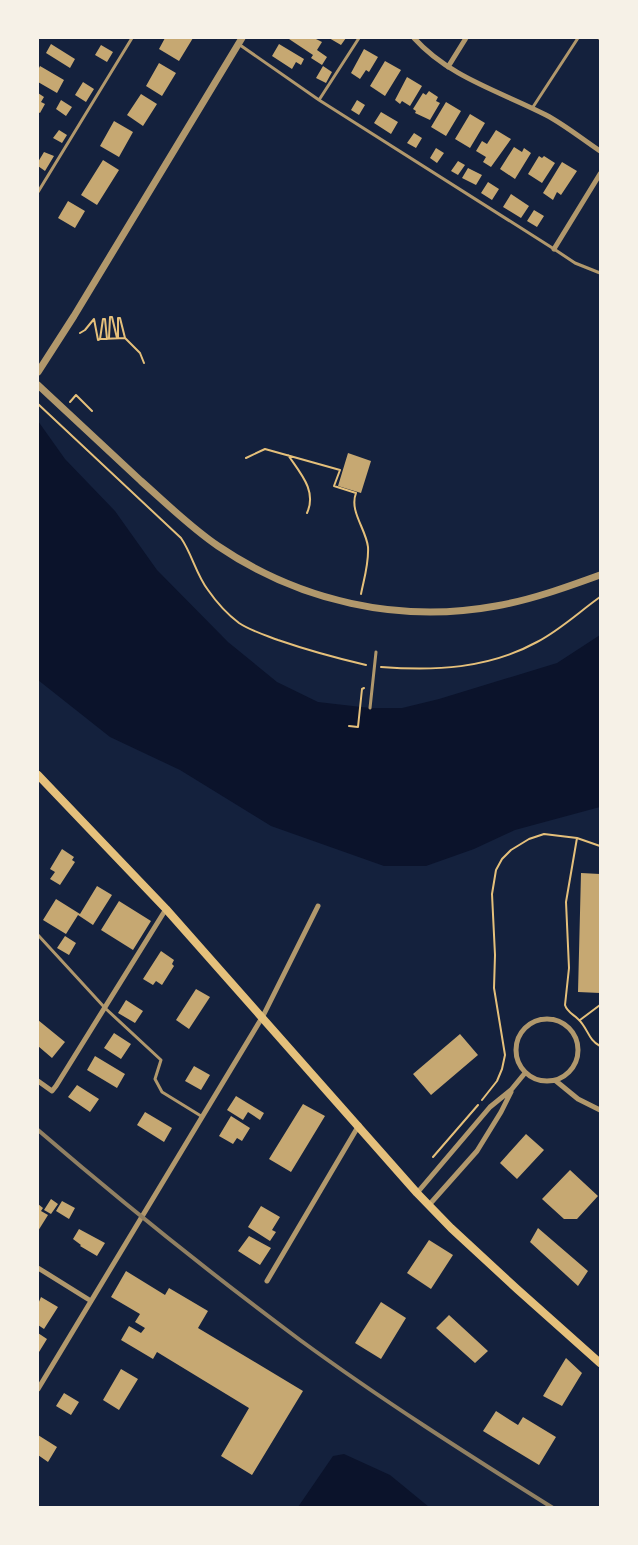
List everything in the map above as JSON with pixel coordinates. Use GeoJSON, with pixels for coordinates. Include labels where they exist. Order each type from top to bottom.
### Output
{"type":"FeatureCollection","features":[{"type":"Feature","properties":{"kind":"main road"},"geometry":{"type":"LineString","coordinates":[[38,775],[166,909],[429,1205],[517,1289],[600,1363]]}},
{"type":"Feature","properties":{"kind":"street"},"geometry":{"type":"LineString","coordinates":[[414,38],[435,59],[448,67],[482,87],[560,123],[600,151]]}},
{"type":"Feature","properties":{"kind":"street"},"geometry":{"type":"LineString","coordinates":[[448,67],[466,38]]}},
{"type":"Feature","properties":{"kind":"street"},"geometry":{"type":"LineString","coordinates":[[38,372],[240,41]]}},
{"type":"Feature","properties":{"kind":"street"},"geometry":{"type":"LineString","coordinates":[[554,249],[600,174]]}},
{"type":"Feature","properties":{"kind":"street"},"geometry":{"type":"LineString","coordinates":[[38,385],[181,517],[218,546],[241,561],[284,583],[310,593],[358,606],[405,612],[465,611],[524,600],[600,575]]}},
{"type":"Feature","properties":{"kind":"street"},"geometry":{"type":"LineString","coordinates":[[38,1389],[263,1016],[318,906]]}},
{"type":"Feature","properties":{"kind":"street"},"geometry":{"type":"LineString","coordinates":[[38,1081],[52,1091],[166,909]]}},
{"type":"Feature","properties":{"kind":"street"},"geometry":{"type":"LineString","coordinates":[[548,1019],[559,1021],[569,1028],[579,1048],[572,1070],[556,1081],[544,1082],[525,1073],[516,1055],[516,1043],[527,1026],[536,1021],[548,1019]]}},
{"type":"Feature","properties":{"kind":"street"},"geometry":{"type":"LineString","coordinates":[[417,1192],[490,1107],[511,1090],[525,1073]]}},
{"type":"Feature","properties":{"kind":"street"},"geometry":{"type":"LineString","coordinates":[[556,1081],[578,1099],[600,1110]]}},
{"type":"Feature","properties":{"kind":"street"},"geometry":{"type":"LineString","coordinates":[[429,1205],[477,1151],[501,1112],[511,1090]]}},
{"type":"Feature","properties":{"kind":"street"},"geometry":{"type":"LineString","coordinates":[[267,1281],[359,1125]]}},
{"type":"Feature","properties":{"kind":"street"},"geometry":{"type":"LineString","coordinates":[[38,1268],[91,1301]]}},
{"type":"Feature","properties":{"kind":"lane"},"geometry":{"type":"LineString","coordinates":[[38,192],[132,38]]}},
{"type":"Feature","properties":{"kind":"lane"},"geometry":{"type":"LineString","coordinates":[[319,100],[359,38]]}},
{"type":"Feature","properties":{"kind":"lane"},"geometry":{"type":"LineString","coordinates":[[532,109],[578,38]]}},
{"type":"Feature","properties":{"kind":"lane"},"geometry":{"type":"LineString","coordinates":[[240,41],[319,100],[575,263],[600,273]]}},
{"type":"Feature","properties":{"kind":"lane"},"geometry":{"type":"LineString","coordinates":[[370,708],[376,652]]}},
{"type":"Feature","properties":{"kind":"lane"},"geometry":{"type":"LineString","coordinates":[[38,935],[105,1008],[161,1060],[155,1079],[162,1092],[202,1117]]}},
{"type":"Feature","properties":{"kind":"path"},"geometry":{"type":"LineString","coordinates":[[108,338],[112,317],[118,338]]}},
{"type":"Feature","properties":{"kind":"path"},"geometry":{"type":"LineString","coordinates":[[118,338],[118,318],[120,318],[126,338],[140,353],[144,363]]}},
{"type":"Feature","properties":{"kind":"path"},"geometry":{"type":"LineString","coordinates":[[80,333],[93,319],[98,339],[100,339]]}},
{"type":"Feature","properties":{"kind":"path"},"geometry":{"type":"LineString","coordinates":[[100,339],[104,319],[108,338]]}},
{"type":"Feature","properties":{"kind":"path"},"geometry":{"type":"LineString","coordinates":[[100,339],[126,338]]}},
{"type":"Feature","properties":{"kind":"path"},"geometry":{"type":"LineString","coordinates":[[38,404],[180,537],[189,550],[196,572],[221,608],[241,624],[316,653],[374,667],[445,669],[477,665],[504,657],[537,642],[571,620],[600,597]]}},
{"type":"Feature","properties":{"kind":"path"},"geometry":{"type":"LineString","coordinates":[[246,458],[265,449],[340,470],[334,486],[356,493],[353,500],[355,512],[368,549],[366,573],[358,606]]}},
{"type":"Feature","properties":{"kind":"path"},"geometry":{"type":"LineString","coordinates":[[288,455],[307,483],[311,504],[307,513]]}},
{"type":"Feature","properties":{"kind":"path"},"geometry":{"type":"LineString","coordinates":[[349,726],[358,727],[362,689],[372,684]]}},
{"type":"Feature","properties":{"kind":"path"},"geometry":{"type":"LineString","coordinates":[[433,1157],[489,1093],[498,1081],[502,1070],[505,1055],[504,1039],[495,1004],[494,988],[492,894],[496,870],[511,850],[529,839],[544,834],[577,838],[600,846]]}},
{"type":"Feature","properties":{"kind":"path"},"geometry":{"type":"LineString","coordinates":[[577,838],[566,902],[569,968],[565,1005],[566,1010],[580,1020],[594,1042],[600,1046]]}},
{"type":"Feature","properties":{"kind":"path"},"geometry":{"type":"LineString","coordinates":[[580,1020],[600,1005]]}},
{"type":"Feature","properties":{"kind":"water"},"geometry":{"type":"Polygon","coordinates":[[[38,421],[65,459],[115,511],[157,570],[228,642],[277,682],[318,702],[370,708],[402,708],[557,663],[600,635],[600,807],[515,830],[474,849],[426,866],[384,866],[271,826],[180,770],[110,737],[38,680],[38,421]]]}},
{"type":"Feature","properties":{"kind":"water"},"geometry":{"type":"Polygon","coordinates":[[[344,1454],[390,1475],[429,1507],[298,1507],[333,1456],[344,1454]]]}},
{"type":"Feature","properties":{"kind":"building"},"geometry":{"type":"Polygon","coordinates":[[[165,38],[193,38],[179,61],[159,49],[165,38]]]}},
{"type":"Feature","properties":{"kind":"building"},"geometry":{"type":"Polygon","coordinates":[[[290,38],[314,38],[322,42],[317,50],[327,57],[322,65],[311,58],[313,55],[290,38]]]}},
{"type":"Feature","properties":{"kind":"building"},"geometry":{"type":"Polygon","coordinates":[[[329,38],[346,38],[341,45],[329,38]]]}},
{"type":"Feature","properties":{"kind":"building"},"geometry":{"type":"Polygon","coordinates":[[[51,44],[75,59],[70,68],[46,53],[51,44]]]}},
{"type":"Feature","properties":{"kind":"building"},"geometry":{"type":"Polygon","coordinates":[[[279,44],[304,59],[301,65],[296,62],[292,69],[272,56],[279,44]]]}},
{"type":"Feature","properties":{"kind":"building"},"geometry":{"type":"Polygon","coordinates":[[[101,45],[113,52],[107,62],[95,55],[101,45]]]}},
{"type":"Feature","properties":{"kind":"building"},"geometry":{"type":"Polygon","coordinates":[[[364,49],[378,57],[369,72],[366,70],[360,79],[351,73],[364,49]]]}},
{"type":"Feature","properties":{"kind":"building"},"geometry":{"type":"Polygon","coordinates":[[[385,61],[401,70],[385,96],[370,86],[385,61]]]}},
{"type":"Feature","properties":{"kind":"building"},"geometry":{"type":"Polygon","coordinates":[[[159,63],[176,73],[162,96],[146,86],[159,63]]]}},
{"type":"Feature","properties":{"kind":"building"},"geometry":{"type":"Polygon","coordinates":[[[40,66],[64,80],[57,93],[38,82],[40,66]]]}},
{"type":"Feature","properties":{"kind":"building"},"geometry":{"type":"Polygon","coordinates":[[[323,66],[332,72],[326,83],[316,78],[323,66]]]}},
{"type":"Feature","properties":{"kind":"building"},"geometry":{"type":"Polygon","coordinates":[[[407,77],[422,86],[410,106],[402,101],[400,104],[395,100],[407,77]]]}},
{"type":"Feature","properties":{"kind":"building"},"geometry":{"type":"Polygon","coordinates":[[[83,82],[94,89],[86,102],[75,95],[83,82]]]}},
{"type":"Feature","properties":{"kind":"building"},"geometry":{"type":"Polygon","coordinates":[[[429,91],[438,97],[436,101],[440,103],[430,120],[415,113],[413,109],[423,93],[426,95],[429,91]]]}},
{"type":"Feature","properties":{"kind":"building"},"geometry":{"type":"Polygon","coordinates":[[[38,93],[44,97],[41,102],[45,104],[40,113],[38,112],[38,93]]]}},
{"type":"Feature","properties":{"kind":"building"},"geometry":{"type":"Polygon","coordinates":[[[141,94],[157,104],[143,126],[127,115],[141,94]]]}},
{"type":"Feature","properties":{"kind":"building"},"geometry":{"type":"Polygon","coordinates":[[[61,100],[72,107],[66,116],[56,109],[61,100]]]}},
{"type":"Feature","properties":{"kind":"building"},"geometry":{"type":"Polygon","coordinates":[[[357,100],[365,105],[359,115],[351,110],[357,100]]]}},
{"type":"Feature","properties":{"kind":"building"},"geometry":{"type":"Polygon","coordinates":[[[446,102],[461,111],[446,136],[431,127],[446,102]]]}},
{"type":"Feature","properties":{"kind":"building"},"geometry":{"type":"Polygon","coordinates":[[[381,112],[398,122],[391,134],[374,123],[381,112]]]}},
{"type":"Feature","properties":{"kind":"building"},"geometry":{"type":"Polygon","coordinates":[[[470,114],[485,123],[470,148],[455,139],[470,114]]]}},
{"type":"Feature","properties":{"kind":"building"},"geometry":{"type":"Polygon","coordinates":[[[114,121],[133,132],[119,157],[100,146],[114,121]]]}},
{"type":"Feature","properties":{"kind":"building"},"geometry":{"type":"Polygon","coordinates":[[[59,130],[67,135],[62,143],[53,138],[59,130]]]}},
{"type":"Feature","properties":{"kind":"building"},"geometry":{"type":"Polygon","coordinates":[[[496,130],[511,139],[491,167],[483,162],[486,157],[476,151],[482,141],[487,144],[496,130]]]}},
{"type":"Feature","properties":{"kind":"building"},"geometry":{"type":"Polygon","coordinates":[[[414,133],[422,138],[416,148],[407,143],[414,133]]]}},
{"type":"Feature","properties":{"kind":"building"},"geometry":{"type":"Polygon","coordinates":[[[514,147],[522,152],[524,148],[531,153],[515,179],[500,169],[514,147]]]}},
{"type":"Feature","properties":{"kind":"building"},"geometry":{"type":"Polygon","coordinates":[[[436,148],[444,153],[437,163],[430,158],[436,148]]]}},
{"type":"Feature","properties":{"kind":"building"},"geometry":{"type":"Polygon","coordinates":[[[44,152],[54,156],[45,171],[38,166],[44,152]]]}},
{"type":"Feature","properties":{"kind":"building"},"geometry":{"type":"Polygon","coordinates":[[[539,156],[542,158],[544,156],[555,163],[542,183],[528,174],[539,156]]]}},
{"type":"Feature","properties":{"kind":"building"},"geometry":{"type":"Polygon","coordinates":[[[103,160],[119,170],[97,205],[81,195],[103,160]]]}},
{"type":"Feature","properties":{"kind":"building"},"geometry":{"type":"Polygon","coordinates":[[[458,161],[465,165],[458,175],[451,171],[458,161]]]}},
{"type":"Feature","properties":{"kind":"building"},"geometry":{"type":"Polygon","coordinates":[[[562,162],[577,171],[561,195],[557,192],[553,200],[543,193],[562,162]]]}},
{"type":"Feature","properties":{"kind":"building"},"geometry":{"type":"Polygon","coordinates":[[[468,168],[482,175],[476,185],[462,178],[468,168]]]}},
{"type":"Feature","properties":{"kind":"building"},"geometry":{"type":"Polygon","coordinates":[[[488,182],[499,189],[492,200],[481,193],[488,182]]]}},
{"type":"Feature","properties":{"kind":"building"},"geometry":{"type":"Polygon","coordinates":[[[511,194],[529,206],[521,218],[503,207],[511,194]]]}},
{"type":"Feature","properties":{"kind":"building"},"geometry":{"type":"Polygon","coordinates":[[[68,201],[85,211],[75,228],[58,218],[68,201]]]}},
{"type":"Feature","properties":{"kind":"building"},"geometry":{"type":"Polygon","coordinates":[[[534,210],[544,216],[537,227],[527,221],[534,210]]]}},
{"type":"Feature","properties":{"kind":"building"},"geometry":{"type":"Polygon","coordinates":[[[348,453],[371,461],[361,493],[338,486],[348,453]]]}},
{"type":"Feature","properties":{"kind":"building"},"geometry":{"type":"Polygon","coordinates":[[[62,849],[74,857],[72,860],[75,862],[60,885],[50,879],[55,872],[50,869],[62,849]]]}},
{"type":"Feature","properties":{"kind":"building"},"geometry":{"type":"Polygon","coordinates":[[[581,873],[600,874],[600,993],[578,992],[581,873]]]}},
{"type":"Feature","properties":{"kind":"building"},"geometry":{"type":"Polygon","coordinates":[[[97,886],[112,895],[93,925],[78,915],[66,934],[43,920],[56,899],[80,914],[97,886]]]}},
{"type":"Feature","properties":{"kind":"building"},"geometry":{"type":"Polygon","coordinates":[[[119,901],[151,921],[133,950],[101,930],[119,901]]]}},
{"type":"Feature","properties":{"kind":"building"},"geometry":{"type":"Polygon","coordinates":[[[65,936],[76,943],[69,955],[57,948],[65,936]]]}},
{"type":"Feature","properties":{"kind":"building"},"geometry":{"type":"Polygon","coordinates":[[[161,951],[174,960],[172,964],[174,966],[162,985],[156,981],[153,985],[143,979],[161,951]]]}},
{"type":"Feature","properties":{"kind":"building"},"geometry":{"type":"Polygon","coordinates":[[[196,989],[210,997],[189,1029],[176,1020],[196,989]]]}},
{"type":"Feature","properties":{"kind":"building"},"geometry":{"type":"Polygon","coordinates":[[[126,1000],[143,1011],[135,1023],[118,1013],[126,1000]]]}},
{"type":"Feature","properties":{"kind":"building"},"geometry":{"type":"Polygon","coordinates":[[[38,1020],[65,1042],[52,1058],[38,1046],[38,1020]]]}},
{"type":"Feature","properties":{"kind":"building"},"geometry":{"type":"Polygon","coordinates":[[[114,1033],[131,1044],[121,1059],[104,1048],[114,1033]]]}},
{"type":"Feature","properties":{"kind":"building"},"geometry":{"type":"Polygon","coordinates":[[[460,1034],[478,1055],[431,1095],[413,1074],[460,1034]]]}},
{"type":"Feature","properties":{"kind":"building"},"geometry":{"type":"Polygon","coordinates":[[[95,1056],[125,1074],[117,1088],[87,1070],[95,1056]]]}},
{"type":"Feature","properties":{"kind":"building"},"geometry":{"type":"Polygon","coordinates":[[[194,1066],[210,1075],[201,1090],[185,1081],[194,1066]]]}},
{"type":"Feature","properties":{"kind":"building"},"geometry":{"type":"Polygon","coordinates":[[[77,1085],[99,1099],[90,1112],[68,1097],[77,1085]]]}},
{"type":"Feature","properties":{"kind":"building"},"geometry":{"type":"Polygon","coordinates":[[[236,1096],[264,1113],[260,1120],[248,1112],[243,1120],[227,1110],[236,1096]]]}},
{"type":"Feature","properties":{"kind":"building"},"geometry":{"type":"Polygon","coordinates":[[[303,1104],[325,1116],[291,1172],[269,1159],[303,1104]]]}},
{"type":"Feature","properties":{"kind":"building"},"geometry":{"type":"Polygon","coordinates":[[[145,1112],[172,1128],[164,1142],[137,1125],[145,1112]]]}},
{"type":"Feature","properties":{"kind":"building"},"geometry":{"type":"Polygon","coordinates":[[[231,1116],[250,1128],[242,1141],[237,1138],[233,1144],[219,1136],[231,1116]]]}},
{"type":"Feature","properties":{"kind":"building"},"geometry":{"type":"Polygon","coordinates":[[[526,1134],[544,1150],[517,1179],[500,1163],[526,1134]]]}},
{"type":"Feature","properties":{"kind":"building"},"geometry":{"type":"Polygon","coordinates":[[[570,1170],[598,1196],[577,1219],[564,1219],[542,1199],[570,1170]]]}},
{"type":"Feature","properties":{"kind":"building"},"geometry":{"type":"Polygon","coordinates":[[[51,1199],[58,1204],[51,1214],[44,1210],[51,1199]]]}},
{"type":"Feature","properties":{"kind":"building"},"geometry":{"type":"Polygon","coordinates":[[[62,1201],[75,1208],[69,1219],[56,1211],[62,1201]]]}},
{"type":"Feature","properties":{"kind":"building"},"geometry":{"type":"Polygon","coordinates":[[[38,1204],[43,1208],[41,1211],[48,1215],[38,1231],[38,1204]]]}},
{"type":"Feature","properties":{"kind":"building"},"geometry":{"type":"Polygon","coordinates":[[[261,1206],[280,1217],[272,1230],[276,1232],[270,1241],[248,1227],[261,1206]]]}},
{"type":"Feature","properties":{"kind":"building"},"geometry":{"type":"Polygon","coordinates":[[[538,1228],[588,1271],[578,1286],[530,1242],[538,1228]]]}},
{"type":"Feature","properties":{"kind":"building"},"geometry":{"type":"Polygon","coordinates":[[[79,1229],[105,1243],[97,1256],[73,1239],[79,1229]]]}},
{"type":"Feature","properties":{"kind":"building"},"geometry":{"type":"Polygon","coordinates":[[[249,1236],[271,1248],[260,1265],[238,1251],[249,1236]]]}},
{"type":"Feature","properties":{"kind":"building"},"geometry":{"type":"Polygon","coordinates":[[[429,1240],[453,1255],[431,1289],[407,1273],[429,1240]]]}},
{"type":"Feature","properties":{"kind":"building"},"geometry":{"type":"Polygon","coordinates":[[[126,1271],[165,1295],[169,1288],[208,1311],[198,1328],[303,1391],[252,1475],[221,1456],[249,1408],[157,1352],[153,1359],[121,1340],[129,1326],[141,1333],[145,1328],[135,1322],[140,1314],[111,1297],[126,1271]]]}},
{"type":"Feature","properties":{"kind":"building"},"geometry":{"type":"Polygon","coordinates":[[[41,1297],[58,1307],[44,1329],[38,1325],[38,1304],[41,1297]]]}},
{"type":"Feature","properties":{"kind":"building"},"geometry":{"type":"Polygon","coordinates":[[[381,1302],[406,1318],[381,1359],[355,1343],[381,1302]]]}},
{"type":"Feature","properties":{"kind":"building"},"geometry":{"type":"Polygon","coordinates":[[[449,1315],[488,1351],[475,1363],[436,1328],[449,1315]]]}},
{"type":"Feature","properties":{"kind":"building"},"geometry":{"type":"Polygon","coordinates":[[[38,1333],[47,1339],[39,1352],[38,1351],[38,1333]]]}},
{"type":"Feature","properties":{"kind":"building"},"geometry":{"type":"Polygon","coordinates":[[[566,1358],[582,1373],[562,1406],[543,1396],[566,1358]]]}},
{"type":"Feature","properties":{"kind":"building"},"geometry":{"type":"Polygon","coordinates":[[[121,1369],[138,1379],[119,1410],[103,1400],[121,1369]]]}},
{"type":"Feature","properties":{"kind":"building"},"geometry":{"type":"Polygon","coordinates":[[[64,1393],[79,1402],[71,1415],[56,1406],[64,1393]]]}},
{"type":"Feature","properties":{"kind":"building"},"geometry":{"type":"Polygon","coordinates":[[[496,1411],[518,1425],[523,1417],[556,1437],[539,1465],[483,1431],[496,1411]]]}},
{"type":"Feature","properties":{"kind":"building"},"geometry":{"type":"Polygon","coordinates":[[[38,1435],[57,1447],[48,1462],[38,1455],[38,1435]]]}},
{"type":"Feature","properties":{"kind":"railway"},"geometry":{"type":"LineString","coordinates":[[38,1130],[167,1237],[300,1340],[393,1405],[553,1508]]}}]}
